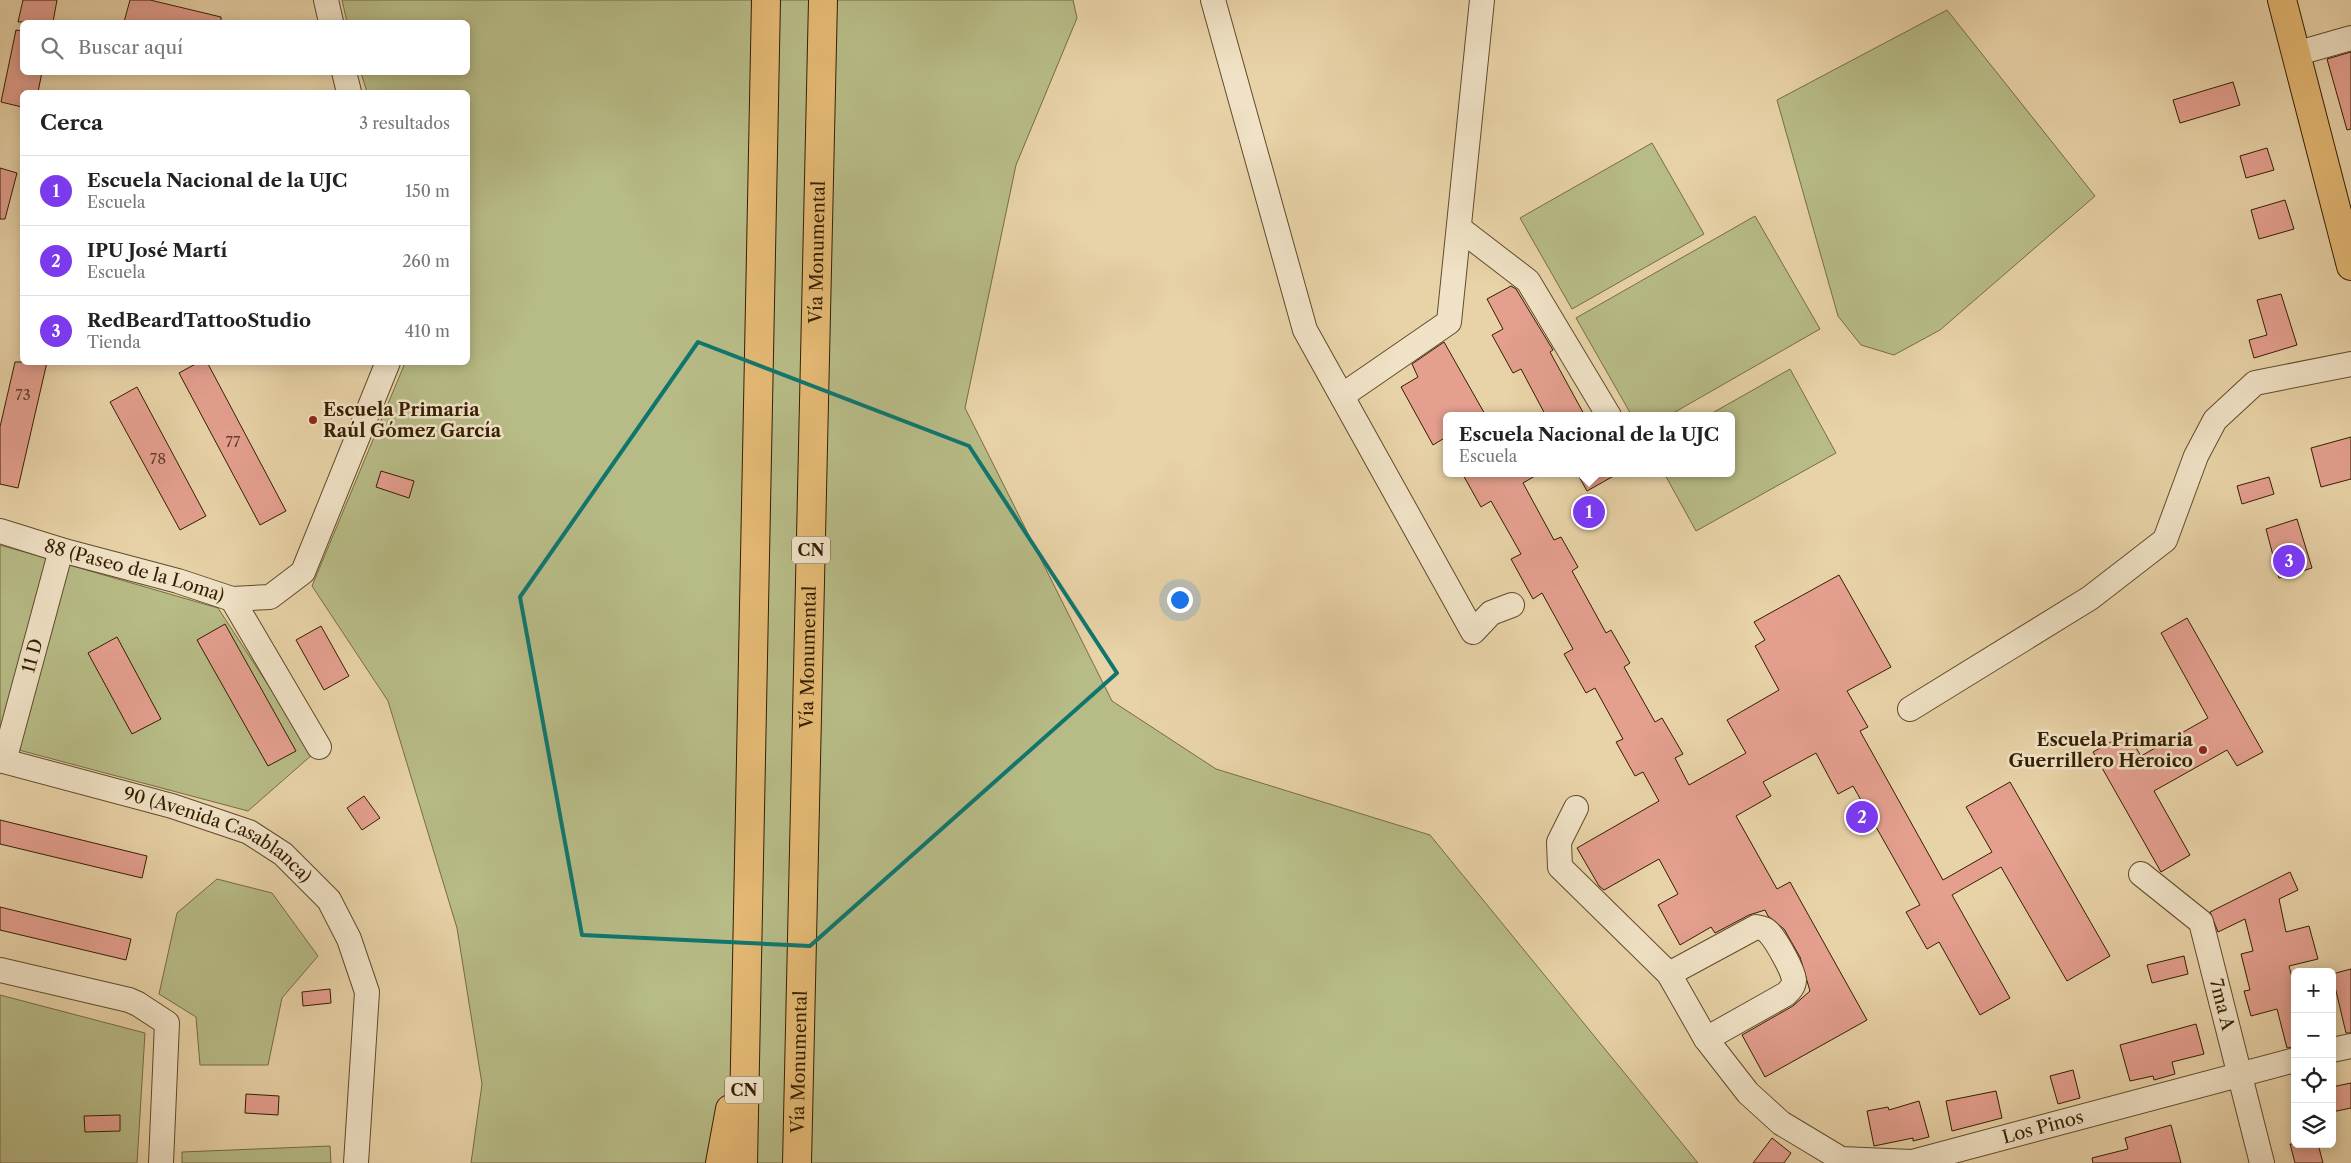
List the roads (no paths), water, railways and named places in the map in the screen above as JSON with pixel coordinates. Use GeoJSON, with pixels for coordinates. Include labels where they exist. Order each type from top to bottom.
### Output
{"type":"FeatureCollection","features":[{"type":"Feature","properties":{"kind":"main road","name":"CN"},"geometry":{"type":"LineString","coordinates":[[743,1163],[766,0]]}},
{"type":"Feature","properties":{"kind":"main road","name":"Vía Monumental"},"geometry":{"type":"LineString","coordinates":[[797,1163],[824,0]]}},
{"type":"Feature","properties":{"kind":"main road"},"geometry":{"type":"LineString","coordinates":[[2282,0],[2343,212],[2351,266]]}},
{"type":"Feature","properties":{"kind":"main road"},"geometry":{"type":"LineString","coordinates":[[720,1163],[745,1016]]}},
{"type":"Feature","properties":{"kind":"main road"},"geometry":{"type":"LineString","coordinates":[[798,1099],[807,1163]]}},
{"type":"Feature","properties":{"kind":"street"},"geometry":{"type":"LineString","coordinates":[[1213,0],[1306,330],[1473,632],[1492,613],[1512,605]]}},
{"type":"Feature","properties":{"kind":"street"},"geometry":{"type":"LineString","coordinates":[[1343,395],[1450,322],[1482,0]]}},
{"type":"Feature","properties":{"kind":"street"},"geometry":{"type":"LineString","coordinates":[[2296,54],[2351,38]]}},
{"type":"Feature","properties":{"kind":"street"},"geometry":{"type":"LineString","coordinates":[[345,75],[348,90]]}},
{"type":"Feature","properties":{"kind":"street"},"geometry":{"type":"LineString","coordinates":[[1459,228],[1528,281],[1607,412]]}},
{"type":"Feature","properties":{"kind":"street"},"geometry":{"type":"LineString","coordinates":[[1910,709],[2090,598],[2165,540],[2196,456],[2215,420],[2255,383],[2351,364]]}},
{"type":"Feature","properties":{"kind":"street","name":"88 (Paseo de la Loma)"},"geometry":{"type":"LineString","coordinates":[[0,531],[61,550],[178,581],[232,599],[270,597],[303,572],[387,365]]}},
{"type":"Feature","properties":{"kind":"street","name":"11 D"},"geometry":{"type":"LineString","coordinates":[[2,760],[61,550]]}},
{"type":"Feature","properties":{"kind":"street"},"geometry":{"type":"LineString","coordinates":[[232,599],[319,747]]}},
{"type":"Feature","properties":{"kind":"street","name":"90 (Avenida Casablanca)"},"geometry":{"type":"LineString","coordinates":[[2,760],[172,806],[249,832],[284,854],[329,900],[349,939],[367,992],[356,1163]]}},
{"type":"Feature","properties":{"kind":"street","name":"Los Pinos"},"geometry":{"type":"LineString","coordinates":[[1576,808],[1559,842],[1560,867],[1669,974],[1706,1039],[1748,1093],[1782,1123],[1841,1158],[1912,1162],[2291,1061]]}},
{"type":"Feature","properties":{"kind":"street","name":"7ma A"},"geometry":{"type":"LineString","coordinates":[[2141,874],[2201,922],[2262,1163]]}},
{"type":"Feature","properties":{"kind":"street"},"geometry":{"type":"LineString","coordinates":[[1669,974],[1748,929],[1756,927],[1764,929],[1770,934],[1791,970],[1794,981],[1792,989],[1786,994],[1706,1039]]}},
{"type":"Feature","properties":{"kind":"street"},"geometry":{"type":"LineString","coordinates":[[0,970],[129,1000],[167,1023],[161,1163]]}},
{"type":"Feature","properties":{"kind":"street"},"geometry":{"type":"LineString","coordinates":[[2336,1049],[2351,1046]]}},
{"type":"Feature","properties":{"kind":"place","name":"Escuela Primaria Raúl Gómez García"},"geometry":{"type":"Point","coordinates":[313,420]}},
{"type":"Feature","properties":{"kind":"place","name":"Escuela Nacional de la UJC"},"geometry":{"type":"Point","coordinates":[1589,512]}},
{"type":"Feature","properties":{"kind":"place","name":"RedBeardTattooStudio"},"geometry":{"type":"Point","coordinates":[2289,561]}},
{"type":"Feature","properties":{"kind":"place","name":"Escuela Primaria Guerrillero Heroico"},"geometry":{"type":"Point","coordinates":[2203,750]}},
{"type":"Feature","properties":{"kind":"place","name":"IPU José Martí"},"geometry":{"type":"Point","coordinates":[1862,817]}}]}
